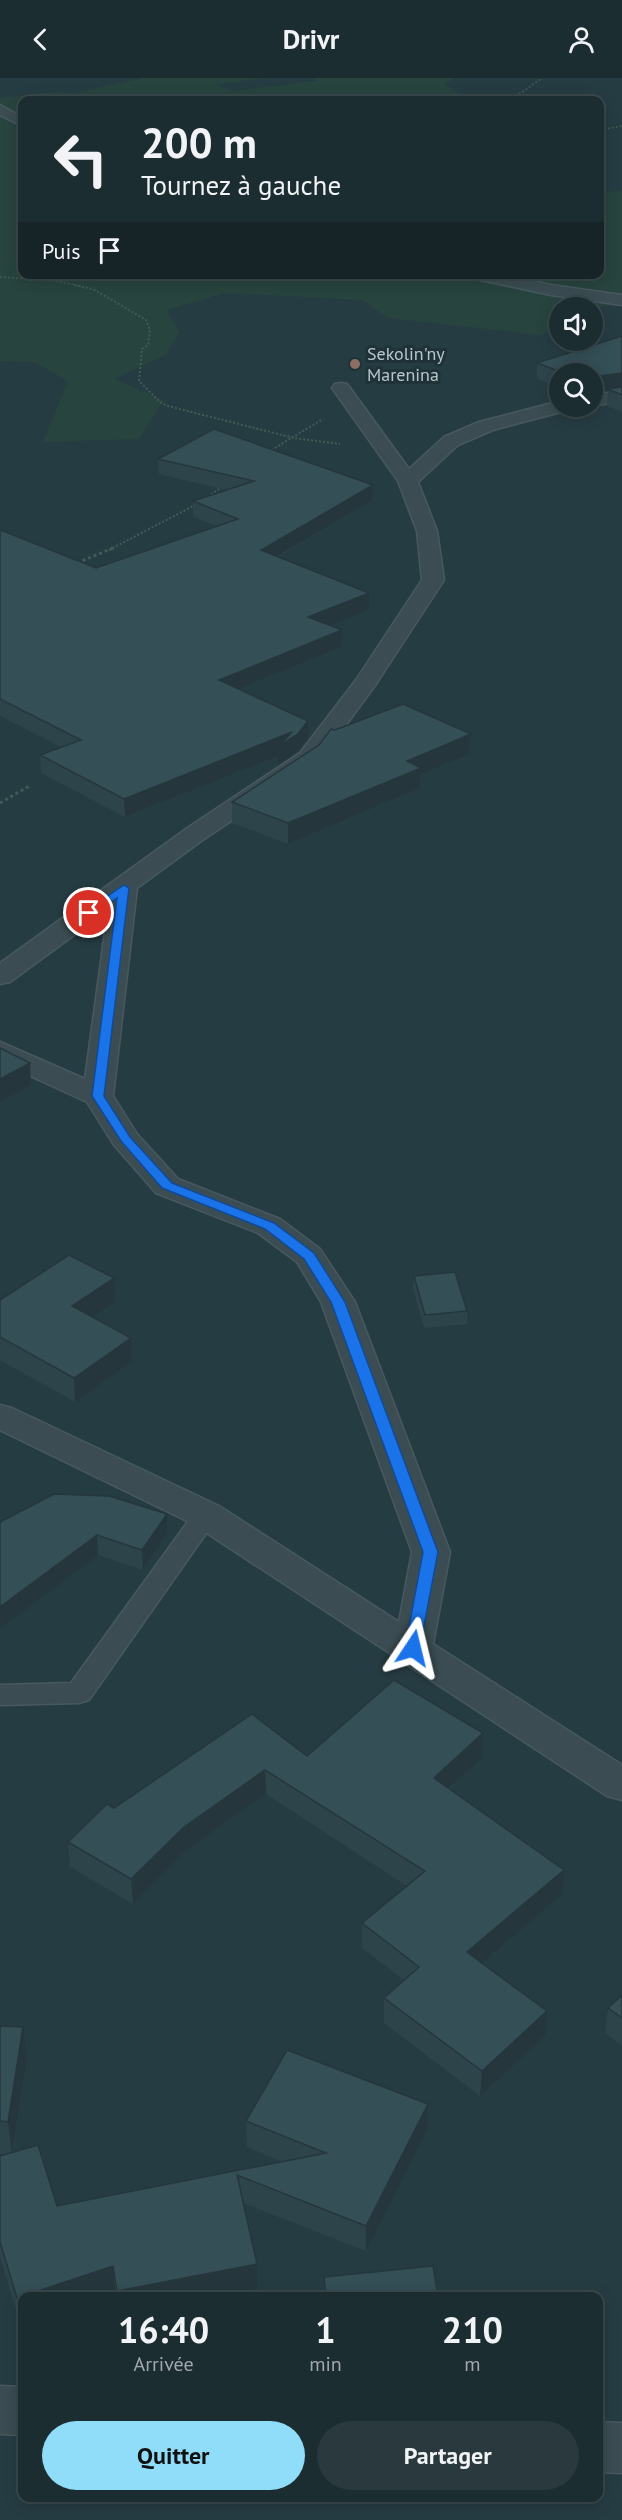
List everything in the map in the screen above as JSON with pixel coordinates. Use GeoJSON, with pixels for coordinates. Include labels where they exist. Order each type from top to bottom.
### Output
{"type":"FeatureCollection","features":[{"type":"Feature","properties":{"kind":"street"},"geometry":{"type":"LineString","coordinates":[[0,109],[18,120]]}},
{"type":"Feature","properties":{"kind":"street"},"geometry":{"type":"LineString","coordinates":[[0,122],[18,122]]}},
{"type":"Feature","properties":{"kind":"street"},"geometry":{"type":"LineString","coordinates":[[499,279],[551,290],[622,300]]}},
{"type":"Feature","properties":{"kind":"street"},"geometry":{"type":"LineString","coordinates":[[0,976],[124,888],[195,834],[309,758],[365,684],[433,580],[427,531],[408,481],[341,388]]}},
{"type":"Feature","properties":{"kind":"street"},"geometry":{"type":"LineString","coordinates":[[603,399],[622,396]]}},
{"type":"Feature","properties":{"kind":"street"},"geometry":{"type":"LineString","coordinates":[[408,481],[451,441],[486,426],[549,410]]}},
{"type":"Feature","properties":{"kind":"street"},"geometry":{"type":"LineString","coordinates":[[98,1096],[124,888]]}},
{"type":"Feature","properties":{"kind":"street"},"geometry":{"type":"LineString","coordinates":[[0,1051],[98,1096],[125,1139],[167,1185],[269,1226],[309,1256],[338,1302],[430,1552],[413,1648]]}},
{"type":"Feature","properties":{"kind":"street"},"geometry":{"type":"LineString","coordinates":[[0,1416],[206,1515],[622,1785]]}},
{"type":"Feature","properties":{"kind":"street"},"geometry":{"type":"LineString","coordinates":[[0,2410],[18,2411]]}},
{"type":"Feature","properties":{"kind":"street"},"geometry":{"type":"LineString","coordinates":[[603,2447],[622,2448]]}},
{"type":"Feature","properties":{"kind":"lane"},"geometry":{"type":"LineString","coordinates":[[0,1695],[79,1693],[206,1515]]}},
{"type":"Feature","properties":{"kind":"path"},"geometry":{"type":"LineString","coordinates":[[513,96],[542,78]]}},
{"type":"Feature","properties":{"kind":"path"},"geometry":{"type":"LineString","coordinates":[[604,129],[622,126]]}},
{"type":"Feature","properties":{"kind":"path"},"geometry":{"type":"LineString","coordinates":[[0,278],[18,279]]}},
{"type":"Feature","properties":{"kind":"path"},"geometry":{"type":"LineString","coordinates":[[19,279],[56,281],[93,289],[146,320],[150,330],[148,345],[142,349],[139,381],[161,403],[294,438]]}},
{"type":"Feature","properties":{"kind":"path"},"geometry":{"type":"LineString","coordinates":[[261,457],[323,419],[331,391],[341,388]]}},
{"type":"Feature","properties":{"kind":"path"},"geometry":{"type":"LineString","coordinates":[[68,567],[164,523],[226,484]]}},
{"type":"Feature","properties":{"kind":"path"},"geometry":{"type":"LineString","coordinates":[[0,803],[31,785]]}},
{"type":"Feature","properties":{"kind":"green space"},"geometry":{"type":"Polygon","coordinates":[[[143,78],[262,78],[216,85],[234,91],[316,81],[312,78],[454,78],[444,84],[462,95],[18,96],[18,279],[604,279],[604,192],[622,191],[622,299],[603,307],[603,297],[549,297],[549,332],[542,335],[388,318],[362,300],[225,293],[167,310],[179,332],[167,354],[114,379],[164,400],[139,439],[43,442],[68,381],[34,362],[0,361],[0,116],[7,115],[0,110],[0,98],[61,91],[69,94],[143,78]]]}},
{"type":"Feature","properties":{"kind":"building"},"geometry":{"type":"Polygon","coordinates":[[[622,336],[622,373],[603,376],[603,363],[549,363],[549,368],[537,363],[575,351],[603,351],[603,342],[622,336]]]}},
{"type":"Feature","properties":{"kind":"building"},"geometry":{"type":"Polygon","coordinates":[[[622,387],[622,395],[608,389],[622,387]]]}},
{"type":"Feature","properties":{"kind":"building"},"geometry":{"type":"Polygon","coordinates":[[[214,429],[373,485],[261,550],[369,593],[308,617],[342,630],[219,680],[308,721],[298,734],[278,747],[292,732],[124,799],[40,755],[81,740],[0,699],[0,530],[96,568],[238,519],[193,501],[254,481],[158,459],[214,429]]]}},
{"type":"Feature","properties":{"kind":"building"},"geometry":{"type":"Polygon","coordinates":[[[403,704],[471,734],[407,761],[421,768],[288,823],[232,802],[319,745],[331,729],[335,730],[403,704]]]}},
{"type":"Feature","properties":{"kind":"building"},"geometry":{"type":"Polygon","coordinates":[[[0,1048],[30,1063],[0,1079],[0,1048]]]}},
{"type":"Feature","properties":{"kind":"building"},"geometry":{"type":"Polygon","coordinates":[[[69,1255],[114,1278],[72,1306],[131,1338],[74,1378],[0,1337],[0,1300],[69,1255]]]}},
{"type":"Feature","properties":{"kind":"building"},"geometry":{"type":"Polygon","coordinates":[[[455,1272],[467,1311],[425,1315],[414,1276],[455,1272]]]}},
{"type":"Feature","properties":{"kind":"building"},"geometry":{"type":"Polygon","coordinates":[[[54,1494],[109,1496],[167,1514],[142,1550],[97,1535],[0,1607],[0,1522],[54,1494]]]}},
{"type":"Feature","properties":{"kind":"building"},"geometry":{"type":"Polygon","coordinates":[[[394,1680],[483,1733],[434,1778],[564,1870],[467,1952],[547,2011],[482,2071],[384,1998],[419,1967],[362,1923],[425,1871],[265,1770],[184,1827],[131,1879],[68,1842],[107,1804],[114,1808],[252,1714],[307,1756],[394,1680]]]}},
{"type":"Feature","properties":{"kind":"building"},"geometry":{"type":"Polygon","coordinates":[[[622,1995],[622,2018],[608,2008],[622,1995]]]}},
{"type":"Feature","properties":{"kind":"building"},"geometry":{"type":"Polygon","coordinates":[[[0,2026],[23,2027],[8,2122],[0,2121],[0,2026]]]}},
{"type":"Feature","properties":{"kind":"building"},"geometry":{"type":"Polygon","coordinates":[[[287,2050],[428,2104],[366,2226],[237,2175],[257,2264],[117,2291],[113,2266],[35,2292],[18,2292],[17,2298],[0,2242],[0,2156],[38,2145],[57,2206],[326,2153],[246,2121],[287,2050]]]}},
{"type":"Feature","properties":{"kind":"building"},"geometry":{"type":"Polygon","coordinates":[[[433,2266],[437,2292],[326,2292],[324,2277],[433,2266]]]}},
{"type":"Feature","properties":{"kind":"place","name":"Sekolin'ny Marenina"},"geometry":{"type":"Point","coordinates":[355,364]}},
{"type":"Feature","properties":{"kind":"route"},"geometry":{"type":"LineString","coordinates":[[89,913],[124,888],[98,1096],[125,1139],[167,1185],[269,1226],[309,1256],[338,1302],[430,1552],[413,1648]]}}]}
